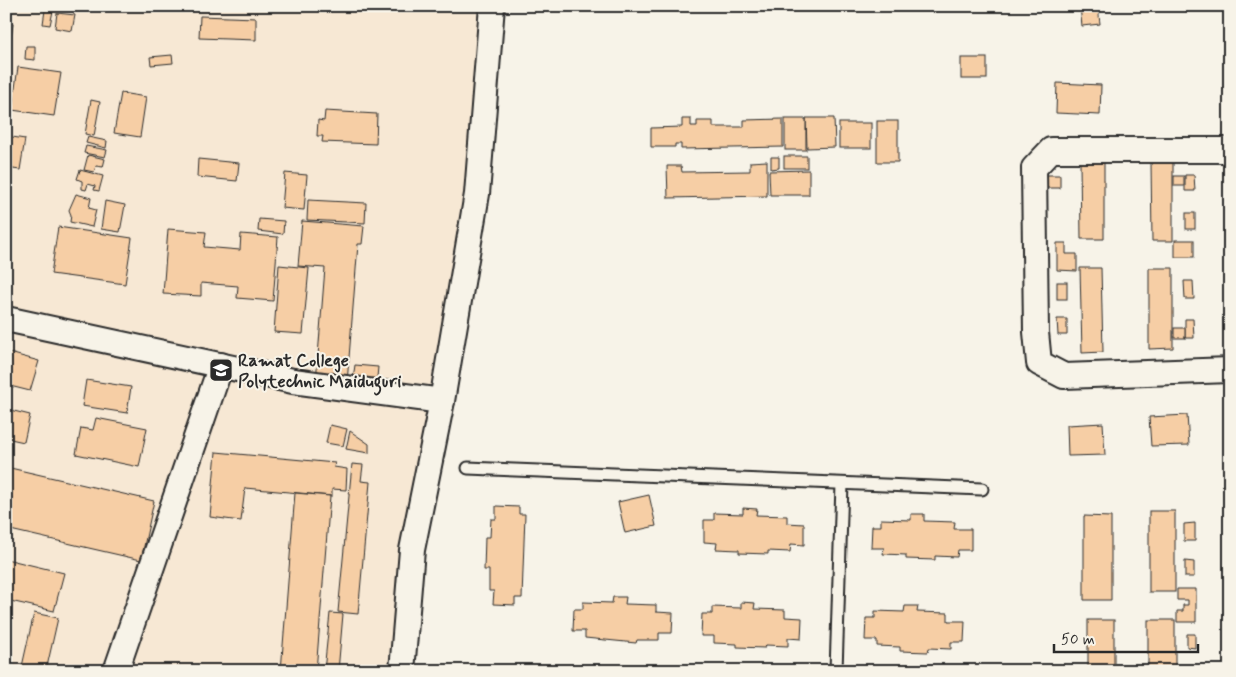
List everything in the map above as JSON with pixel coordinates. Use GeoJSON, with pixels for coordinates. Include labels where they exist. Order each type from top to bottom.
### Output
{"type":"FeatureCollection","features":[{"type":"Feature","properties":{"kind":"street"},"geometry":{"type":"LineString","coordinates":[[402,671],[412,550],[442,401],[477,194],[492,6]]}},
{"type":"Feature","properties":{"kind":"street"},"geometry":{"type":"LineString","coordinates":[[1230,150],[1051,150],[1034,168],[1036,332],[1039,364],[1064,376],[1230,370]]}},
{"type":"Feature","properties":{"kind":"street"},"geometry":{"type":"LineString","coordinates":[[8,313],[221,366],[293,381],[442,401]]}},
{"type":"Feature","properties":{"kind":"street"},"geometry":{"type":"LineString","coordinates":[[116,671],[221,366]]}},
{"type":"Feature","properties":{"kind":"lane"},"geometry":{"type":"LineString","coordinates":[[468,468],[982,489]]}},
{"type":"Feature","properties":{"kind":"lane"},"geometry":{"type":"LineString","coordinates":[[836,671],[842,484]]}},
{"type":"Feature","properties":{"kind":"shaded area","name":"Ramat College Polytechnic Maiduguri"},"geometry":{"type":"Polygon","coordinates":[[[6,6],[480,6],[466,228],[407,513],[392,671],[6,671],[6,6]]]}},
{"type":"Feature","properties":{"kind":"building"},"geometry":{"type":"Polygon","coordinates":[[[252,6],[281,6],[281,9],[252,8],[252,6]]]}},
{"type":"Feature","properties":{"kind":"building"},"geometry":{"type":"Polygon","coordinates":[[[1080,6],[1098,6],[1100,24],[1082,26],[1080,6]]]}},
{"type":"Feature","properties":{"kind":"building"},"geometry":{"type":"Polygon","coordinates":[[[45,10],[53,11],[50,25],[43,24],[45,10]]]}},
{"type":"Feature","properties":{"kind":"building"},"geometry":{"type":"Polygon","coordinates":[[[57,13],[75,15],[72,31],[55,28],[57,13]]]}},
{"type":"Feature","properties":{"kind":"building"},"geometry":{"type":"Polygon","coordinates":[[[200,16],[256,18],[256,40],[199,38],[200,16]]]}},
{"type":"Feature","properties":{"kind":"building"},"geometry":{"type":"Polygon","coordinates":[[[6,23],[13,24],[11,38],[6,36],[6,23]]]}},
{"type":"Feature","properties":{"kind":"building"},"geometry":{"type":"Polygon","coordinates":[[[26,46],[35,46],[35,60],[25,59],[26,46]]]}},
{"type":"Feature","properties":{"kind":"building"},"geometry":{"type":"Polygon","coordinates":[[[172,55],[173,63],[151,65],[150,57],[172,55]]]}},
{"type":"Feature","properties":{"kind":"building"},"geometry":{"type":"Polygon","coordinates":[[[961,58],[987,58],[987,79],[961,79],[961,58]]]}},
{"type":"Feature","properties":{"kind":"building"},"geometry":{"type":"Polygon","coordinates":[[[18,67],[61,73],[54,116],[12,110],[18,67]]]}},
{"type":"Feature","properties":{"kind":"building"},"geometry":{"type":"Polygon","coordinates":[[[1057,83],[1101,85],[1100,115],[1056,113],[1057,83]]]}},
{"type":"Feature","properties":{"kind":"building"},"geometry":{"type":"Polygon","coordinates":[[[121,93],[146,97],[140,137],[114,133],[121,93]]]}},
{"type":"Feature","properties":{"kind":"building"},"geometry":{"type":"Polygon","coordinates":[[[91,100],[100,102],[94,136],[85,134],[91,100]]]}},
{"type":"Feature","properties":{"kind":"building"},"geometry":{"type":"Polygon","coordinates":[[[325,111],[377,114],[376,144],[322,142],[323,136],[317,136],[318,120],[324,121],[325,111]]]}},
{"type":"Feature","properties":{"kind":"building"},"geometry":{"type":"Polygon","coordinates":[[[806,118],[834,118],[835,147],[807,148],[806,118]]]}},
{"type":"Feature","properties":{"kind":"building"},"geometry":{"type":"Polygon","coordinates":[[[682,119],[691,119],[691,126],[697,126],[697,121],[713,121],[713,127],[744,127],[744,120],[783,119],[783,147],[681,149],[681,144],[675,144],[675,147],[651,147],[651,128],[682,127],[682,119]]]}},
{"type":"Feature","properties":{"kind":"building"},"geometry":{"type":"Polygon","coordinates":[[[785,119],[806,119],[806,150],[785,150],[785,119]]]}},
{"type":"Feature","properties":{"kind":"building"},"geometry":{"type":"Polygon","coordinates":[[[877,121],[898,121],[898,162],[877,162],[877,121]]]}},
{"type":"Feature","properties":{"kind":"building"},"geometry":{"type":"Polygon","coordinates":[[[839,123],[871,123],[871,148],[839,148],[839,123]]]}},
{"type":"Feature","properties":{"kind":"building"},"geometry":{"type":"Polygon","coordinates":[[[6,136],[25,139],[20,170],[6,168],[6,136]]]}},
{"type":"Feature","properties":{"kind":"building"},"geometry":{"type":"Polygon","coordinates":[[[88,137],[107,141],[106,148],[86,143],[88,137]]]}},
{"type":"Feature","properties":{"kind":"building"},"geometry":{"type":"Polygon","coordinates":[[[86,146],[107,150],[105,157],[84,153],[86,146]]]}},
{"type":"Feature","properties":{"kind":"building"},"geometry":{"type":"Polygon","coordinates":[[[88,155],[105,159],[103,167],[96,166],[94,172],[84,170],[88,155]]]}},
{"type":"Feature","properties":{"kind":"building"},"geometry":{"type":"Polygon","coordinates":[[[784,156],[807,156],[807,168],[784,168],[784,156]]]}},
{"type":"Feature","properties":{"kind":"building"},"geometry":{"type":"Polygon","coordinates":[[[771,157],[779,157],[779,168],[771,169],[771,157]]]}},
{"type":"Feature","properties":{"kind":"building"},"geometry":{"type":"Polygon","coordinates":[[[198,159],[239,163],[237,181],[197,177],[198,159]]]}},
{"type":"Feature","properties":{"kind":"building"},"geometry":{"type":"Polygon","coordinates":[[[767,161],[767,196],[668,198],[667,166],[681,166],[682,172],[750,171],[750,162],[767,161]]]}},
{"type":"Feature","properties":{"kind":"building"},"geometry":{"type":"Polygon","coordinates":[[[1080,162],[1104,162],[1104,239],[1081,239],[1080,162]]]}},
{"type":"Feature","properties":{"kind":"building"},"geometry":{"type":"Polygon","coordinates":[[[1151,162],[1173,162],[1173,241],[1152,241],[1151,162]]]}},
{"type":"Feature","properties":{"kind":"building"},"geometry":{"type":"Polygon","coordinates":[[[80,170],[103,176],[99,191],[94,190],[95,186],[88,184],[86,190],[82,189],[82,181],[77,179],[80,170]]]}},
{"type":"Feature","properties":{"kind":"building"},"geometry":{"type":"Polygon","coordinates":[[[809,170],[809,195],[770,195],[769,171],[809,170]]]}},
{"type":"Feature","properties":{"kind":"building"},"geometry":{"type":"Polygon","coordinates":[[[285,173],[307,175],[304,210],[282,208],[285,173]]]}},
{"type":"Feature","properties":{"kind":"building"},"geometry":{"type":"Polygon","coordinates":[[[1042,175],[1060,175],[1060,188],[1042,188],[1042,175]]]}},
{"type":"Feature","properties":{"kind":"building"},"geometry":{"type":"Polygon","coordinates":[[[1185,175],[1194,175],[1195,191],[1185,191],[1185,175]]]}},
{"type":"Feature","properties":{"kind":"building"},"geometry":{"type":"Polygon","coordinates":[[[1174,176],[1184,176],[1184,186],[1174,186],[1174,176]]]}},
{"type":"Feature","properties":{"kind":"building"},"geometry":{"type":"Polygon","coordinates":[[[76,194],[91,198],[89,208],[96,210],[92,227],[70,222],[71,215],[69,210],[76,194]]]}},
{"type":"Feature","properties":{"kind":"building"},"geometry":{"type":"Polygon","coordinates":[[[308,200],[366,203],[365,223],[307,220],[308,200]]]}},
{"type":"Feature","properties":{"kind":"building"},"geometry":{"type":"Polygon","coordinates":[[[105,201],[125,205],[120,232],[101,229],[105,201]]]}},
{"type":"Feature","properties":{"kind":"building"},"geometry":{"type":"Polygon","coordinates":[[[1186,213],[1195,213],[1195,229],[1186,229],[1186,213]]]}},
{"type":"Feature","properties":{"kind":"building"},"geometry":{"type":"Polygon","coordinates":[[[259,219],[284,221],[283,234],[258,231],[259,219]]]}},
{"type":"Feature","properties":{"kind":"building"},"geometry":{"type":"Polygon","coordinates":[[[302,221],[364,226],[362,244],[358,244],[347,383],[316,381],[325,268],[298,266],[302,221]]]}},
{"type":"Feature","properties":{"kind":"building"},"geometry":{"type":"Polygon","coordinates":[[[58,227],[132,238],[125,284],[51,274],[58,227]]]}},
{"type":"Feature","properties":{"kind":"building"},"geometry":{"type":"Polygon","coordinates":[[[168,229],[206,232],[204,247],[240,250],[241,234],[278,237],[273,301],[237,298],[238,286],[201,283],[201,296],[163,294],[168,229]]]}},
{"type":"Feature","properties":{"kind":"building"},"geometry":{"type":"Polygon","coordinates":[[[1175,240],[1194,240],[1194,257],[1175,257],[1175,240]]]}},
{"type":"Feature","properties":{"kind":"building"},"geometry":{"type":"Polygon","coordinates":[[[1057,243],[1066,243],[1066,254],[1077,254],[1077,271],[1057,270],[1057,243]]]}},
{"type":"Feature","properties":{"kind":"building"},"geometry":{"type":"Polygon","coordinates":[[[279,265],[309,268],[303,334],[274,332],[279,265]]]}},
{"type":"Feature","properties":{"kind":"building"},"geometry":{"type":"Polygon","coordinates":[[[1080,268],[1101,268],[1103,352],[1082,353],[1080,268]]]}},
{"type":"Feature","properties":{"kind":"building"},"geometry":{"type":"Polygon","coordinates":[[[1149,268],[1173,268],[1173,348],[1149,349],[1149,268]]]}},
{"type":"Feature","properties":{"kind":"building"},"geometry":{"type":"Polygon","coordinates":[[[1184,281],[1193,281],[1194,299],[1185,299],[1184,281]]]}},
{"type":"Feature","properties":{"kind":"building"},"geometry":{"type":"Polygon","coordinates":[[[1057,282],[1067,282],[1067,299],[1057,299],[1057,282]]]}},
{"type":"Feature","properties":{"kind":"building"},"geometry":{"type":"Polygon","coordinates":[[[1057,319],[1067,319],[1067,335],[1058,335],[1057,319]]]}},
{"type":"Feature","properties":{"kind":"building"},"geometry":{"type":"Polygon","coordinates":[[[1185,319],[1193,319],[1194,338],[1185,338],[1185,319]]]}},
{"type":"Feature","properties":{"kind":"building"},"geometry":{"type":"Polygon","coordinates":[[[1174,328],[1185,328],[1185,338],[1174,338],[1174,328]]]}},
{"type":"Feature","properties":{"kind":"building"},"geometry":{"type":"Polygon","coordinates":[[[6,352],[39,361],[30,391],[6,385],[6,352]]]}},
{"type":"Feature","properties":{"kind":"building"},"geometry":{"type":"Polygon","coordinates":[[[355,365],[378,367],[376,388],[352,386],[355,365]]]}},
{"type":"Feature","properties":{"kind":"building"},"geometry":{"type":"Polygon","coordinates":[[[86,380],[131,387],[127,413],[82,406],[86,380]]]}},
{"type":"Feature","properties":{"kind":"building"},"geometry":{"type":"Polygon","coordinates":[[[6,409],[30,415],[24,442],[6,438],[6,409]]]}},
{"type":"Feature","properties":{"kind":"building"},"geometry":{"type":"Polygon","coordinates":[[[1187,415],[1189,445],[1151,446],[1149,417],[1187,415]]]}},
{"type":"Feature","properties":{"kind":"building"},"geometry":{"type":"Polygon","coordinates":[[[96,418],[147,428],[139,467],[76,454],[81,428],[93,430],[96,418]]]}},
{"type":"Feature","properties":{"kind":"building"},"geometry":{"type":"Polygon","coordinates":[[[1103,423],[1105,455],[1068,456],[1067,425],[1103,423]]]}},
{"type":"Feature","properties":{"kind":"building"},"geometry":{"type":"Polygon","coordinates":[[[330,425],[347,429],[343,446],[326,443],[330,425]]]}},
{"type":"Feature","properties":{"kind":"building"},"geometry":{"type":"Polygon","coordinates":[[[350,431],[369,444],[369,453],[346,449],[350,431]]]}},
{"type":"Feature","properties":{"kind":"building"},"geometry":{"type":"Polygon","coordinates":[[[216,452],[335,463],[334,467],[347,469],[346,490],[332,489],[332,496],[245,488],[241,521],[210,517],[216,452]]]}},
{"type":"Feature","properties":{"kind":"building"},"geometry":{"type":"Polygon","coordinates":[[[352,464],[363,465],[361,481],[370,482],[358,614],[338,612],[352,464]]]}},
{"type":"Feature","properties":{"kind":"building"},"geometry":{"type":"Polygon","coordinates":[[[6,467],[154,501],[141,560],[6,529],[6,467]]]}},
{"type":"Feature","properties":{"kind":"building"},"geometry":{"type":"Polygon","coordinates":[[[295,493],[330,496],[316,671],[281,671],[295,493]]]}},
{"type":"Feature","properties":{"kind":"building"},"geometry":{"type":"Polygon","coordinates":[[[649,495],[656,526],[625,533],[618,502],[649,495]]]}},
{"type":"Feature","properties":{"kind":"building"},"geometry":{"type":"Polygon","coordinates":[[[496,506],[519,507],[519,514],[525,514],[522,598],[515,598],[515,605],[493,604],[494,591],[489,591],[489,570],[484,570],[485,537],[490,537],[491,519],[496,519],[496,506]]]}},
{"type":"Feature","properties":{"kind":"building"},"geometry":{"type":"Polygon","coordinates":[[[743,508],[757,509],[756,515],[787,516],[787,523],[804,524],[804,545],[791,544],[790,552],[768,551],[768,554],[739,553],[739,550],[716,549],[717,543],[704,542],[704,520],[714,520],[714,513],[743,514],[743,508]]]}},
{"type":"Feature","properties":{"kind":"building"},"geometry":{"type":"Polygon","coordinates":[[[1149,511],[1175,511],[1175,592],[1149,592],[1149,511]]]}},
{"type":"Feature","properties":{"kind":"building"},"geometry":{"type":"Polygon","coordinates":[[[911,514],[924,514],[924,521],[955,522],[954,529],[971,529],[971,550],[958,550],[957,557],[935,556],[935,560],[906,559],[906,555],[883,554],[884,548],[871,548],[872,526],[881,526],[881,519],[911,520],[911,514]]]}},
{"type":"Feature","properties":{"kind":"building"},"geometry":{"type":"Polygon","coordinates":[[[1084,516],[1111,517],[1111,600],[1084,600],[1084,516]]]}},
{"type":"Feature","properties":{"kind":"building"},"geometry":{"type":"Polygon","coordinates":[[[1195,523],[1195,541],[1184,541],[1184,524],[1195,523]]]}},
{"type":"Feature","properties":{"kind":"building"},"geometry":{"type":"Polygon","coordinates":[[[6,559],[64,573],[54,611],[6,600],[6,559]]]}},
{"type":"Feature","properties":{"kind":"building"},"geometry":{"type":"Polygon","coordinates":[[[1185,561],[1194,562],[1194,577],[1185,577],[1185,561]]]}},
{"type":"Feature","properties":{"kind":"building"},"geometry":{"type":"Polygon","coordinates":[[[1177,589],[1196,589],[1196,622],[1177,622],[1177,611],[1183,611],[1183,605],[1188,605],[1188,600],[1177,600],[1177,589]]]}},
{"type":"Feature","properties":{"kind":"building"},"geometry":{"type":"Polygon","coordinates":[[[613,597],[626,597],[625,604],[656,605],[656,612],[673,613],[672,633],[659,633],[659,640],[637,640],[636,643],[585,638],[585,631],[573,631],[574,609],[583,609],[583,602],[612,603],[613,597]]]}},
{"type":"Feature","properties":{"kind":"building"},"geometry":{"type":"Polygon","coordinates":[[[741,602],[755,603],[754,609],[785,610],[785,617],[802,618],[801,639],[788,638],[788,646],[766,645],[765,648],[737,647],[737,644],[714,643],[714,636],[701,636],[702,614],[712,614],[712,607],[741,608],[741,602]]]}},
{"type":"Feature","properties":{"kind":"building"},"geometry":{"type":"Polygon","coordinates":[[[905,606],[918,606],[917,612],[948,613],[948,621],[965,621],[964,642],[951,642],[951,649],[929,648],[928,652],[900,651],[900,647],[877,646],[877,640],[865,640],[866,618],[875,618],[875,611],[904,612],[905,606]]]}},
{"type":"Feature","properties":{"kind":"building"},"geometry":{"type":"Polygon","coordinates":[[[34,613],[58,618],[46,671],[21,671],[34,613]]]}},
{"type":"Feature","properties":{"kind":"building"},"geometry":{"type":"Polygon","coordinates":[[[330,613],[343,614],[338,671],[324,671],[330,613]]]}},
{"type":"Feature","properties":{"kind":"building"},"geometry":{"type":"Polygon","coordinates":[[[1088,620],[1114,620],[1114,671],[1088,671],[1088,620]]]}},
{"type":"Feature","properties":{"kind":"building"},"geometry":{"type":"Polygon","coordinates":[[[1148,620],[1175,620],[1175,671],[1148,671],[1148,620]]]}},
{"type":"Feature","properties":{"kind":"building"},"geometry":{"type":"Polygon","coordinates":[[[1187,634],[1195,634],[1195,648],[1187,647],[1187,634]]]}},
{"type":"Feature","properties":{"kind":"building"},"geometry":{"type":"Polygon","coordinates":[[[1058,668],[1070,669],[1070,671],[1058,671],[1058,668]]]}},
{"type":"Feature","properties":{"kind":"place","name":"Ramat College Polytechnic Maiduguri"},"geometry":{"type":"Point","coordinates":[221,370]}}]}
